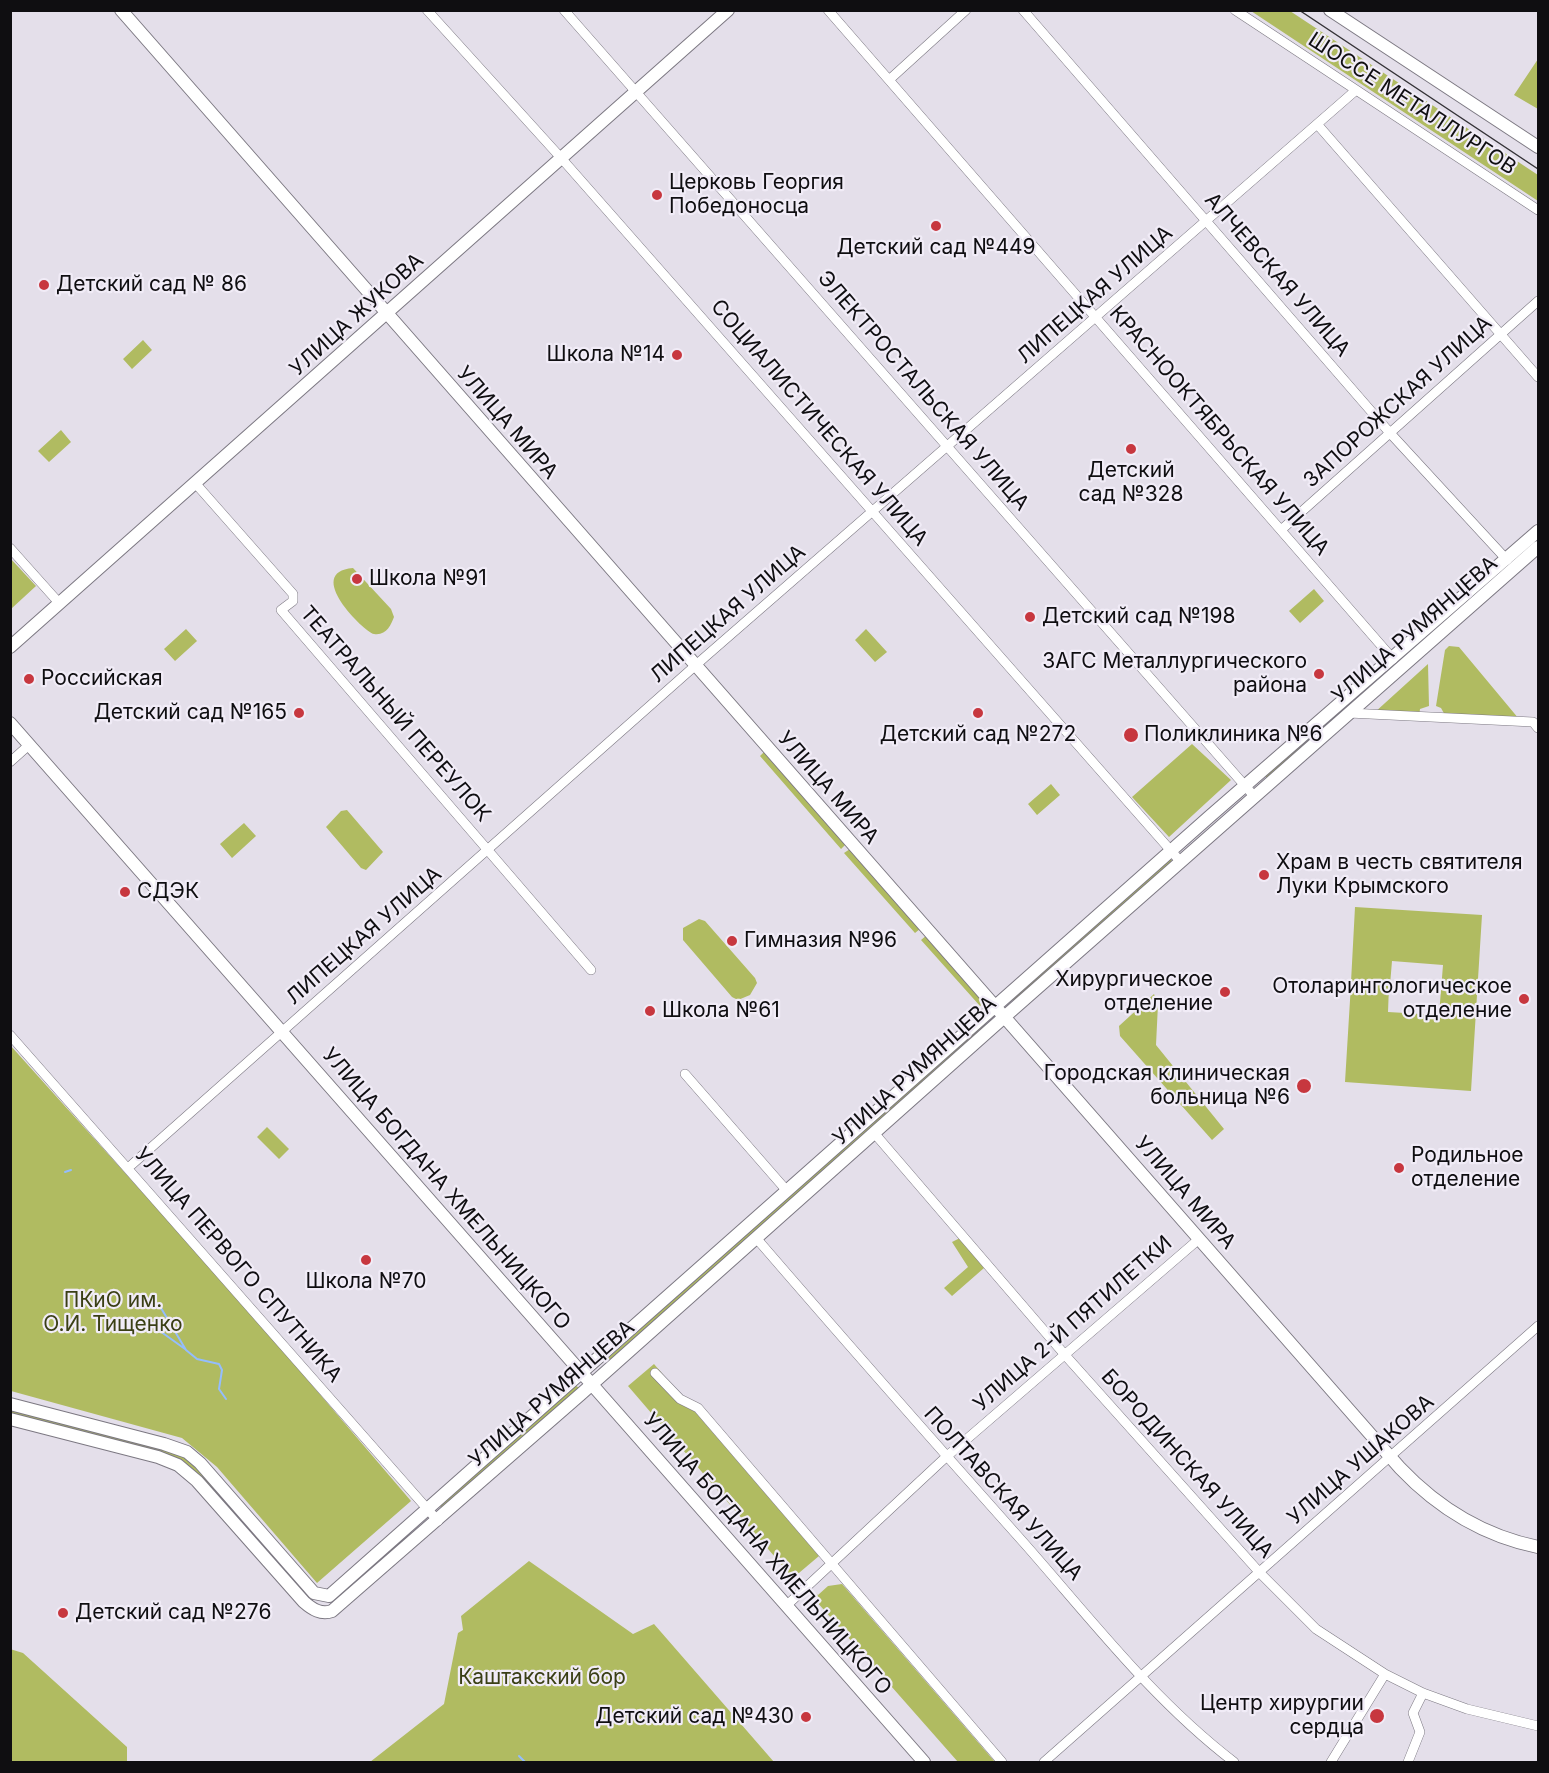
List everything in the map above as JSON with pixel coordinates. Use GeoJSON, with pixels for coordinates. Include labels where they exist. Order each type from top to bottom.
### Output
{"type":"FeatureCollection","features":[{"type":"Feature","properties":{"kind":"main road","name":"УЛИЦА МИРА"},"geometry":{"type":"LineString","coordinates":[[121,10],[385,315],[1391,1458],[1418,1487],[1462,1519],[1496,1535],[1539,1547]]}},
{"type":"Feature","properties":{"kind":"main road","name":"УЛИЦА ЖУКОВА"},"geometry":{"type":"LineString","coordinates":[[10,647],[638,93],[728,10]]}},
{"type":"Feature","properties":{"kind":"main road","name":"ШОССЕ МЕТАЛЛУРГОВ"},"geometry":{"type":"LineString","coordinates":[[1330,10],[1539,147]]}},
{"type":"Feature","properties":{"kind":"main road","name":"УЛИЦА РУМЯНЦЕВА"},"geometry":{"type":"LineString","coordinates":[[1539,531],[1507,560],[1434,630],[1349,713],[1003,1017],[757,1239],[345,1603],[327,1613],[314,1610],[325,1596],[428,1509],[1245,786],[1393,659],[1434,630],[1539,547]]}},
{"type":"Feature","properties":{"kind":"main road","name":"УЛИЦА БОГДАНА ХМЕЛЬНИЦКОГО"},"geometry":{"type":"LineString","coordinates":[[10,723],[924,1762]]}},
{"type":"Feature","properties":{"kind":"main road"},"geometry":{"type":"LineString","coordinates":[[10,1404],[164,1444],[186,1452],[210,1473],[314,1593],[325,1596]]}},
{"type":"Feature","properties":{"kind":"main road"},"geometry":{"type":"LineString","coordinates":[[10,1419],[158,1457],[178,1465],[197,1481],[304,1602],[314,1610]]}},
{"type":"Feature","properties":{"kind":"street","name":"СОЦИАЛИСТИЧЕСКАЯ УЛИЦА"},"geometry":{"type":"LineString","coordinates":[[428,10],[1180,861]]}},
{"type":"Feature","properties":{"kind":"street","name":"ЭЛЕКТРОСТАЛЬСКАЯ УЛИЦА"},"geometry":{"type":"LineString","coordinates":[[564,10],[1254,796]]}},
{"type":"Feature","properties":{"kind":"street","name":"КРАСНООКТЯБРЬСКАЯ УЛИЦА"},"geometry":{"type":"LineString","coordinates":[[828,10],[1393,659]]}},
{"type":"Feature","properties":{"kind":"street"},"geometry":{"type":"LineString","coordinates":[[889,80],[966,10]]}},
{"type":"Feature","properties":{"kind":"street","name":"АЛЧЕВСКАЯ УЛИЦА"},"geometry":{"type":"LineString","coordinates":[[1023,10],[1390,433],[1507,560]]}},
{"type":"Feature","properties":{"kind":"street","name":"ШОССЕ МЕТАЛЛУРГОВ"},"geometry":{"type":"LineString","coordinates":[[1235,10],[1539,210]]}},
{"type":"Feature","properties":{"kind":"street","name":"ЛИПЕЦКАЯ УЛИЦА"},"geometry":{"type":"LineString","coordinates":[[128,1168],[695,667],[1355,91]]}},
{"type":"Feature","properties":{"kind":"street"},"geometry":{"type":"LineString","coordinates":[[1317,124],[1539,377]]}},
{"type":"Feature","properties":{"kind":"street","name":"ЗАПОРОЖСКАЯ УЛИЦА"},"geometry":{"type":"LineString","coordinates":[[1281,530],[1539,301]]}},
{"type":"Feature","properties":{"kind":"street","name":"ТЕАТРАЛЬНЫЙ ПЕРЕУЛОК"},"geometry":{"type":"LineString","coordinates":[[196,484],[293,594],[293,600],[281,610],[591,970]]}},
{"type":"Feature","properties":{"kind":"street"},"geometry":{"type":"LineString","coordinates":[[10,548],[60,604]]}},
{"type":"Feature","properties":{"kind":"street"},"geometry":{"type":"LineString","coordinates":[[1349,713],[1533,722],[1539,728]]}},
{"type":"Feature","properties":{"kind":"street"},"geometry":{"type":"LineString","coordinates":[[10,762],[29,745]]}},
{"type":"Feature","properties":{"kind":"street","name":"УЛИЦА ПЕРВОГО СПУТНИКА"},"geometry":{"type":"LineString","coordinates":[[10,1035],[438,1521]]}},
{"type":"Feature","properties":{"kind":"street"},"geometry":{"type":"LineString","coordinates":[[686,1074],[787,1191]]}},
{"type":"Feature","properties":{"kind":"street","name":"БОРОДИНСКАЯ УЛИЦА"},"geometry":{"type":"LineString","coordinates":[[874,1134],[1065,1355],[1260,1573],[1316,1629],[1386,1674],[1423,1694],[1467,1709],[1539,1726]]}},
{"type":"Feature","properties":{"kind":"street","name":"ПОЛТАВСКАЯ УЛИЦА"},"geometry":{"type":"LineString","coordinates":[[757,1239],[1142,1678],[1196,1733],[1234,1762]]}},
{"type":"Feature","properties":{"kind":"street","name":"УЛИЦА 2-Й ПЯТИЛЕТКИ"},"geometry":{"type":"LineString","coordinates":[[786,1606],[946,1457],[1198,1239]]}},
{"type":"Feature","properties":{"kind":"street","name":"УЛИЦА УШАКОВА"},"geometry":{"type":"LineString","coordinates":[[1044,1762],[1539,1326]]}},
{"type":"Feature","properties":{"kind":"street","name":"УЛИЦА БОГДАНА ХМЕЛЬНИЦКОГО"},"geometry":{"type":"LineString","coordinates":[[655,1373],[680,1399],[698,1408],[1002,1762]]}},
{"type":"Feature","properties":{"kind":"street"},"geometry":{"type":"LineString","coordinates":[[1331,1762],[1386,1674]]}},
{"type":"Feature","properties":{"kind":"street"},"geometry":{"type":"LineString","coordinates":[[1408,1762],[1420,1732],[1413,1713],[1423,1694]]}},
{"type":"Feature","properties":{"kind":"green space"},"geometry":{"type":"Polygon","coordinates":[[[1251,11],[1290,11],[1538,175],[1538,201],[1251,11]]]}},
{"type":"Feature","properties":{"kind":"green space"},"geometry":{"type":"Polygon","coordinates":[[[1538,59],[1538,109],[1514,95],[1538,59]]]}},
{"type":"Feature","properties":{"kind":"green space"},"geometry":{"type":"Polygon","coordinates":[[[143,340],[152,350],[132,369],[123,359],[143,340]]]}},
{"type":"Feature","properties":{"kind":"green space"},"geometry":{"type":"Polygon","coordinates":[[[61,430],[71,442],[49,462],[38,451],[61,430]]]}},
{"type":"Feature","properties":{"kind":"green space"},"geometry":{"type":"Polygon","coordinates":[[[10,558],[36,586],[11,609],[10,609],[10,558]]]}},
{"type":"Feature","properties":{"kind":"green space"},"geometry":{"type":"Polygon","coordinates":[[[353,568],[391,609],[394,617],[385,632],[374,634],[368,631],[341,602],[335,590],[334,580],[339,572],[353,568]]]}},
{"type":"Feature","properties":{"kind":"green space"},"geometry":{"type":"Polygon","coordinates":[[[1314,589],[1324,601],[1300,623],[1289,611],[1314,589]]]}},
{"type":"Feature","properties":{"kind":"green space"},"geometry":{"type":"Polygon","coordinates":[[[186,629],[197,641],[175,661],[164,649],[186,629]]]}},
{"type":"Feature","properties":{"kind":"green space"},"geometry":{"type":"Polygon","coordinates":[[[866,629],[887,652],[875,662],[855,640],[866,629]]]}},
{"type":"Feature","properties":{"kind":"green space"},"geometry":{"type":"Polygon","coordinates":[[[1430,633],[1268,779],[1264,775],[1427,634],[1430,633]]]}},
{"type":"Feature","properties":{"kind":"green space"},"geometry":{"type":"Polygon","coordinates":[[[1449,646],[1459,647],[1519,719],[1446,717],[1441,708],[1436,706],[1445,650],[1449,646]]]}},
{"type":"Feature","properties":{"kind":"green space"},"geometry":{"type":"Polygon","coordinates":[[[1428,664],[1429,706],[1420,709],[1419,716],[1374,713],[1428,664]]]}},
{"type":"Feature","properties":{"kind":"green space"},"geometry":{"type":"Polygon","coordinates":[[[1192,744],[1231,780],[1169,837],[1132,797],[1192,744]]]}},
{"type":"Feature","properties":{"kind":"green space"},"geometry":{"type":"Polygon","coordinates":[[[765,751],[846,844],[841,849],[760,756],[765,751]]]}},
{"type":"Feature","properties":{"kind":"green space"},"geometry":{"type":"Polygon","coordinates":[[[1051,784],[1060,795],[1037,815],[1028,804],[1051,784]]]}},
{"type":"Feature","properties":{"kind":"green space"},"geometry":{"type":"Polygon","coordinates":[[[347,810],[383,852],[366,870],[361,868],[326,827],[341,811],[347,810]]]}},
{"type":"Feature","properties":{"kind":"green space"},"geometry":{"type":"Polygon","coordinates":[[[244,823],[256,836],[232,858],[220,844],[244,823]]]}},
{"type":"Feature","properties":{"kind":"green space"},"geometry":{"type":"Polygon","coordinates":[[[850,849],[920,929],[915,933],[844,853],[850,849]]]}},
{"type":"Feature","properties":{"kind":"green space"},"geometry":{"type":"Polygon","coordinates":[[[1171,858],[1172,862],[1013,1001],[1012,998],[1171,858]]]}},
{"type":"Feature","properties":{"kind":"green space"},"geometry":{"type":"Polygon","coordinates":[[[1355,907],[1482,915],[1471,1091],[1345,1082],[1351,984],[1389,986],[1388,1012],[1439,1015],[1443,965],[1392,961],[1390,985],[1351,982],[1355,907]]]}},
{"type":"Feature","properties":{"kind":"green space"},"geometry":{"type":"Polygon","coordinates":[[[699,919],[705,921],[755,978],[757,983],[750,995],[738,1000],[732,997],[683,940],[683,928],[699,919]]]}},
{"type":"Feature","properties":{"kind":"green space"},"geometry":{"type":"Polygon","coordinates":[[[927,935],[986,1001],[980,1006],[921,940],[927,935]]]}},
{"type":"Feature","properties":{"kind":"green space"},"geometry":{"type":"Polygon","coordinates":[[[1154,994],[1158,1004],[1156,1045],[1224,1129],[1212,1140],[1120,1036],[1119,1026],[1154,994]]]}},
{"type":"Feature","properties":{"kind":"green space"},"geometry":{"type":"Polygon","coordinates":[[[984,1022],[988,1025],[611,1360],[608,1358],[984,1022]]]}},
{"type":"Feature","properties":{"kind":"green space","name":"ПКиО им. О.И. Тищенко"},"geometry":{"type":"Polygon","coordinates":[[[10,1045],[304,1372],[306,1378],[411,1501],[317,1583],[217,1467],[182,1438],[11,1391],[10,1045]]]}},
{"type":"Feature","properties":{"kind":"green space"},"geometry":{"type":"Polygon","coordinates":[[[267,1127],[289,1149],[279,1159],[257,1137],[267,1127]]]}},
{"type":"Feature","properties":{"kind":"green space"},"geometry":{"type":"Polygon","coordinates":[[[960,1238],[984,1268],[952,1296],[944,1288],[968,1267],[952,1242],[960,1238]]]}},
{"type":"Feature","properties":{"kind":"green space"},"geometry":{"type":"Polygon","coordinates":[[[654,1364],[819,1556],[793,1578],[628,1386],[654,1364]]]}},
{"type":"Feature","properties":{"kind":"green space"},"geometry":{"type":"Polygon","coordinates":[[[575,1385],[579,1388],[442,1510],[440,1505],[575,1385]]]}},
{"type":"Feature","properties":{"kind":"green space"},"geometry":{"type":"Polygon","coordinates":[[[10,1409],[163,1449],[184,1457],[197,1467],[293,1577],[292,1580],[193,1471],[11,1415],[10,1409]]]}},
{"type":"Feature","properties":{"kind":"green space","name":"Каштакский бор"},"geometry":{"type":"Polygon","coordinates":[[[529,1561],[633,1634],[654,1624],[774,1762],[370,1762],[444,1704],[458,1633],[463,1630],[461,1616],[529,1561]]]}},
{"type":"Feature","properties":{"kind":"green space"},"geometry":{"type":"Polygon","coordinates":[[[842,1584],[995,1762],[958,1762],[809,1593],[811,1590],[818,1595],[828,1586],[842,1584]]]}},
{"type":"Feature","properties":{"kind":"green space"},"geometry":{"type":"Polygon","coordinates":[[[10,1649],[23,1653],[127,1747],[127,1762],[11,1762],[10,1649]]]}},
{"type":"Feature","properties":{"kind":"waterway"},"geometry":{"type":"LineString","coordinates":[[65,1172],[71,1170]]}},
{"type":"Feature","properties":{"kind":"waterway"},"geometry":{"type":"LineString","coordinates":[[161,1308],[186,1350],[197,1359],[219,1364],[222,1370],[219,1389],[226,1399]]}},
{"type":"Feature","properties":{"kind":"waterway"},"geometry":{"type":"LineString","coordinates":[[146,1321],[185,1349]]}},
{"type":"Feature","properties":{"kind":"waterway"},"geometry":{"type":"LineString","coordinates":[[519,1756],[525,1762]]}},
{"type":"Feature","properties":{"kind":"tram line"},"geometry":{"type":"LineString","coordinates":[[1299,10],[1538,169]]}},
{"type":"Feature","properties":{"kind":"place","name":"Церковь Георгия Победоносца"},"geometry":{"type":"Point","coordinates":[657,195]}},
{"type":"Feature","properties":{"kind":"place","name":"Детский сад №449"},"geometry":{"type":"Point","coordinates":[936,226]}},
{"type":"Feature","properties":{"kind":"place","name":"Детский сад № 86"},"geometry":{"type":"Point","coordinates":[44,285]}},
{"type":"Feature","properties":{"kind":"place","name":"Школа №14"},"geometry":{"type":"Point","coordinates":[677,355]}},
{"type":"Feature","properties":{"kind":"place","name":"Детский сад №328"},"geometry":{"type":"Point","coordinates":[1131,449]}},
{"type":"Feature","properties":{"kind":"place","name":"Школа №91"},"geometry":{"type":"Point","coordinates":[357,579]}},
{"type":"Feature","properties":{"kind":"place","name":"Детский сад №198"},"geometry":{"type":"Point","coordinates":[1030,617]}},
{"type":"Feature","properties":{"kind":"place","name":"ЗАГС Металлургического района"},"geometry":{"type":"Point","coordinates":[1319,674]}},
{"type":"Feature","properties":{"kind":"place","name":"Российская"},"geometry":{"type":"Point","coordinates":[29,679]}},
{"type":"Feature","properties":{"kind":"place","name":"Детский сад №165"},"geometry":{"type":"Point","coordinates":[299,713]}},
{"type":"Feature","properties":{"kind":"place","name":"Детский сад №272"},"geometry":{"type":"Point","coordinates":[978,713]}},
{"type":"Feature","properties":{"kind":"place","name":"Поликлиника №6"},"geometry":{"type":"Point","coordinates":[1131,735]}},
{"type":"Feature","properties":{"kind":"place","name":"Храм в честь святителя Луки Крымского"},"geometry":{"type":"Point","coordinates":[1264,875]}},
{"type":"Feature","properties":{"kind":"place","name":"СДЭК"},"geometry":{"type":"Point","coordinates":[125,892]}},
{"type":"Feature","properties":{"kind":"place","name":"Гимназия №96"},"geometry":{"type":"Point","coordinates":[732,941]}},
{"type":"Feature","properties":{"kind":"place","name":"Хирургическое отделение"},"geometry":{"type":"Point","coordinates":[1225,992]}},
{"type":"Feature","properties":{"kind":"place","name":"Отоларингологическое отделение"},"geometry":{"type":"Point","coordinates":[1524,999]}},
{"type":"Feature","properties":{"kind":"place","name":"Школа №61"},"geometry":{"type":"Point","coordinates":[650,1011]}},
{"type":"Feature","properties":{"kind":"place","name":"Городская клиническая больница №6"},"geometry":{"type":"Point","coordinates":[1304,1086]}},
{"type":"Feature","properties":{"kind":"place","name":"Родильное отделение"},"geometry":{"type":"Point","coordinates":[1399,1168]}},
{"type":"Feature","properties":{"kind":"place","name":"Школа №70"},"geometry":{"type":"Point","coordinates":[366,1260]}},
{"type":"Feature","properties":{"kind":"place","name":"Детский сад №276"},"geometry":{"type":"Point","coordinates":[63,1613]}},
{"type":"Feature","properties":{"kind":"place","name":"Центр хирургии сердца"},"geometry":{"type":"Point","coordinates":[1377,1716]}},
{"type":"Feature","properties":{"kind":"place","name":"Детский сад №430"},"geometry":{"type":"Point","coordinates":[806,1717]}}]}
